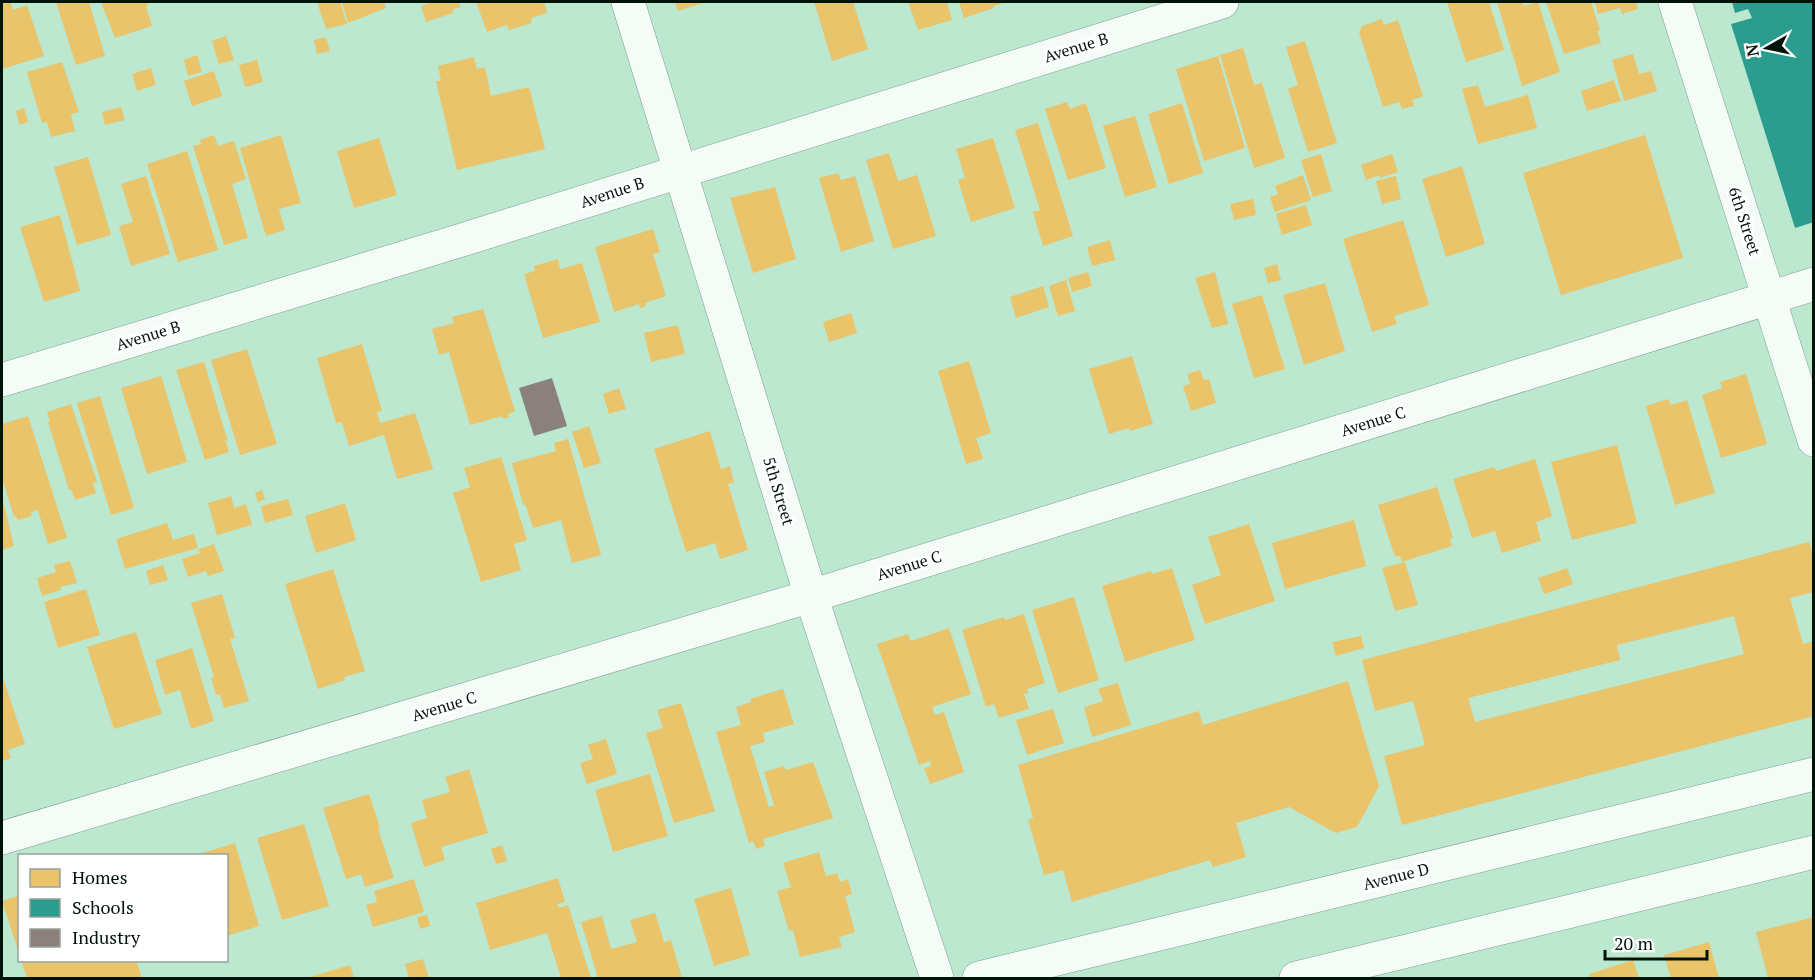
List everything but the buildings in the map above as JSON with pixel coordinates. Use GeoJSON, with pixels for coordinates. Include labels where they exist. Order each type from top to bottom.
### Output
{"type":"FeatureCollection","features":[{"type":"Feature","properties":{"kind":"street","name":"5th Street"},"geometry":{"type":"LineString","coordinates":[[628,2],[811,596],[937,978]]}},
{"type":"Feature","properties":{"kind":"street","name":"Avenue B"},"geometry":{"type":"LineString","coordinates":[[2,380],[465,239],[1222,2]]}},
{"type":"Feature","properties":{"kind":"street","name":"6th Street"},"geometry":{"type":"LineString","coordinates":[[1675,2],[1814,440]]}},
{"type":"Feature","properties":{"kind":"street","name":"Avenue C"},"geometry":{"type":"LineString","coordinates":[[2,838],[811,596],[1814,284]]}},
{"type":"Feature","properties":{"kind":"street","name":"Avenue D"},"geometry":{"type":"LineString","coordinates":[[978,978],[1814,774]]}},
{"type":"Feature","properties":{"kind":"street"},"geometry":{"type":"LineString","coordinates":[[1296,978],[1814,852]]}}]}
